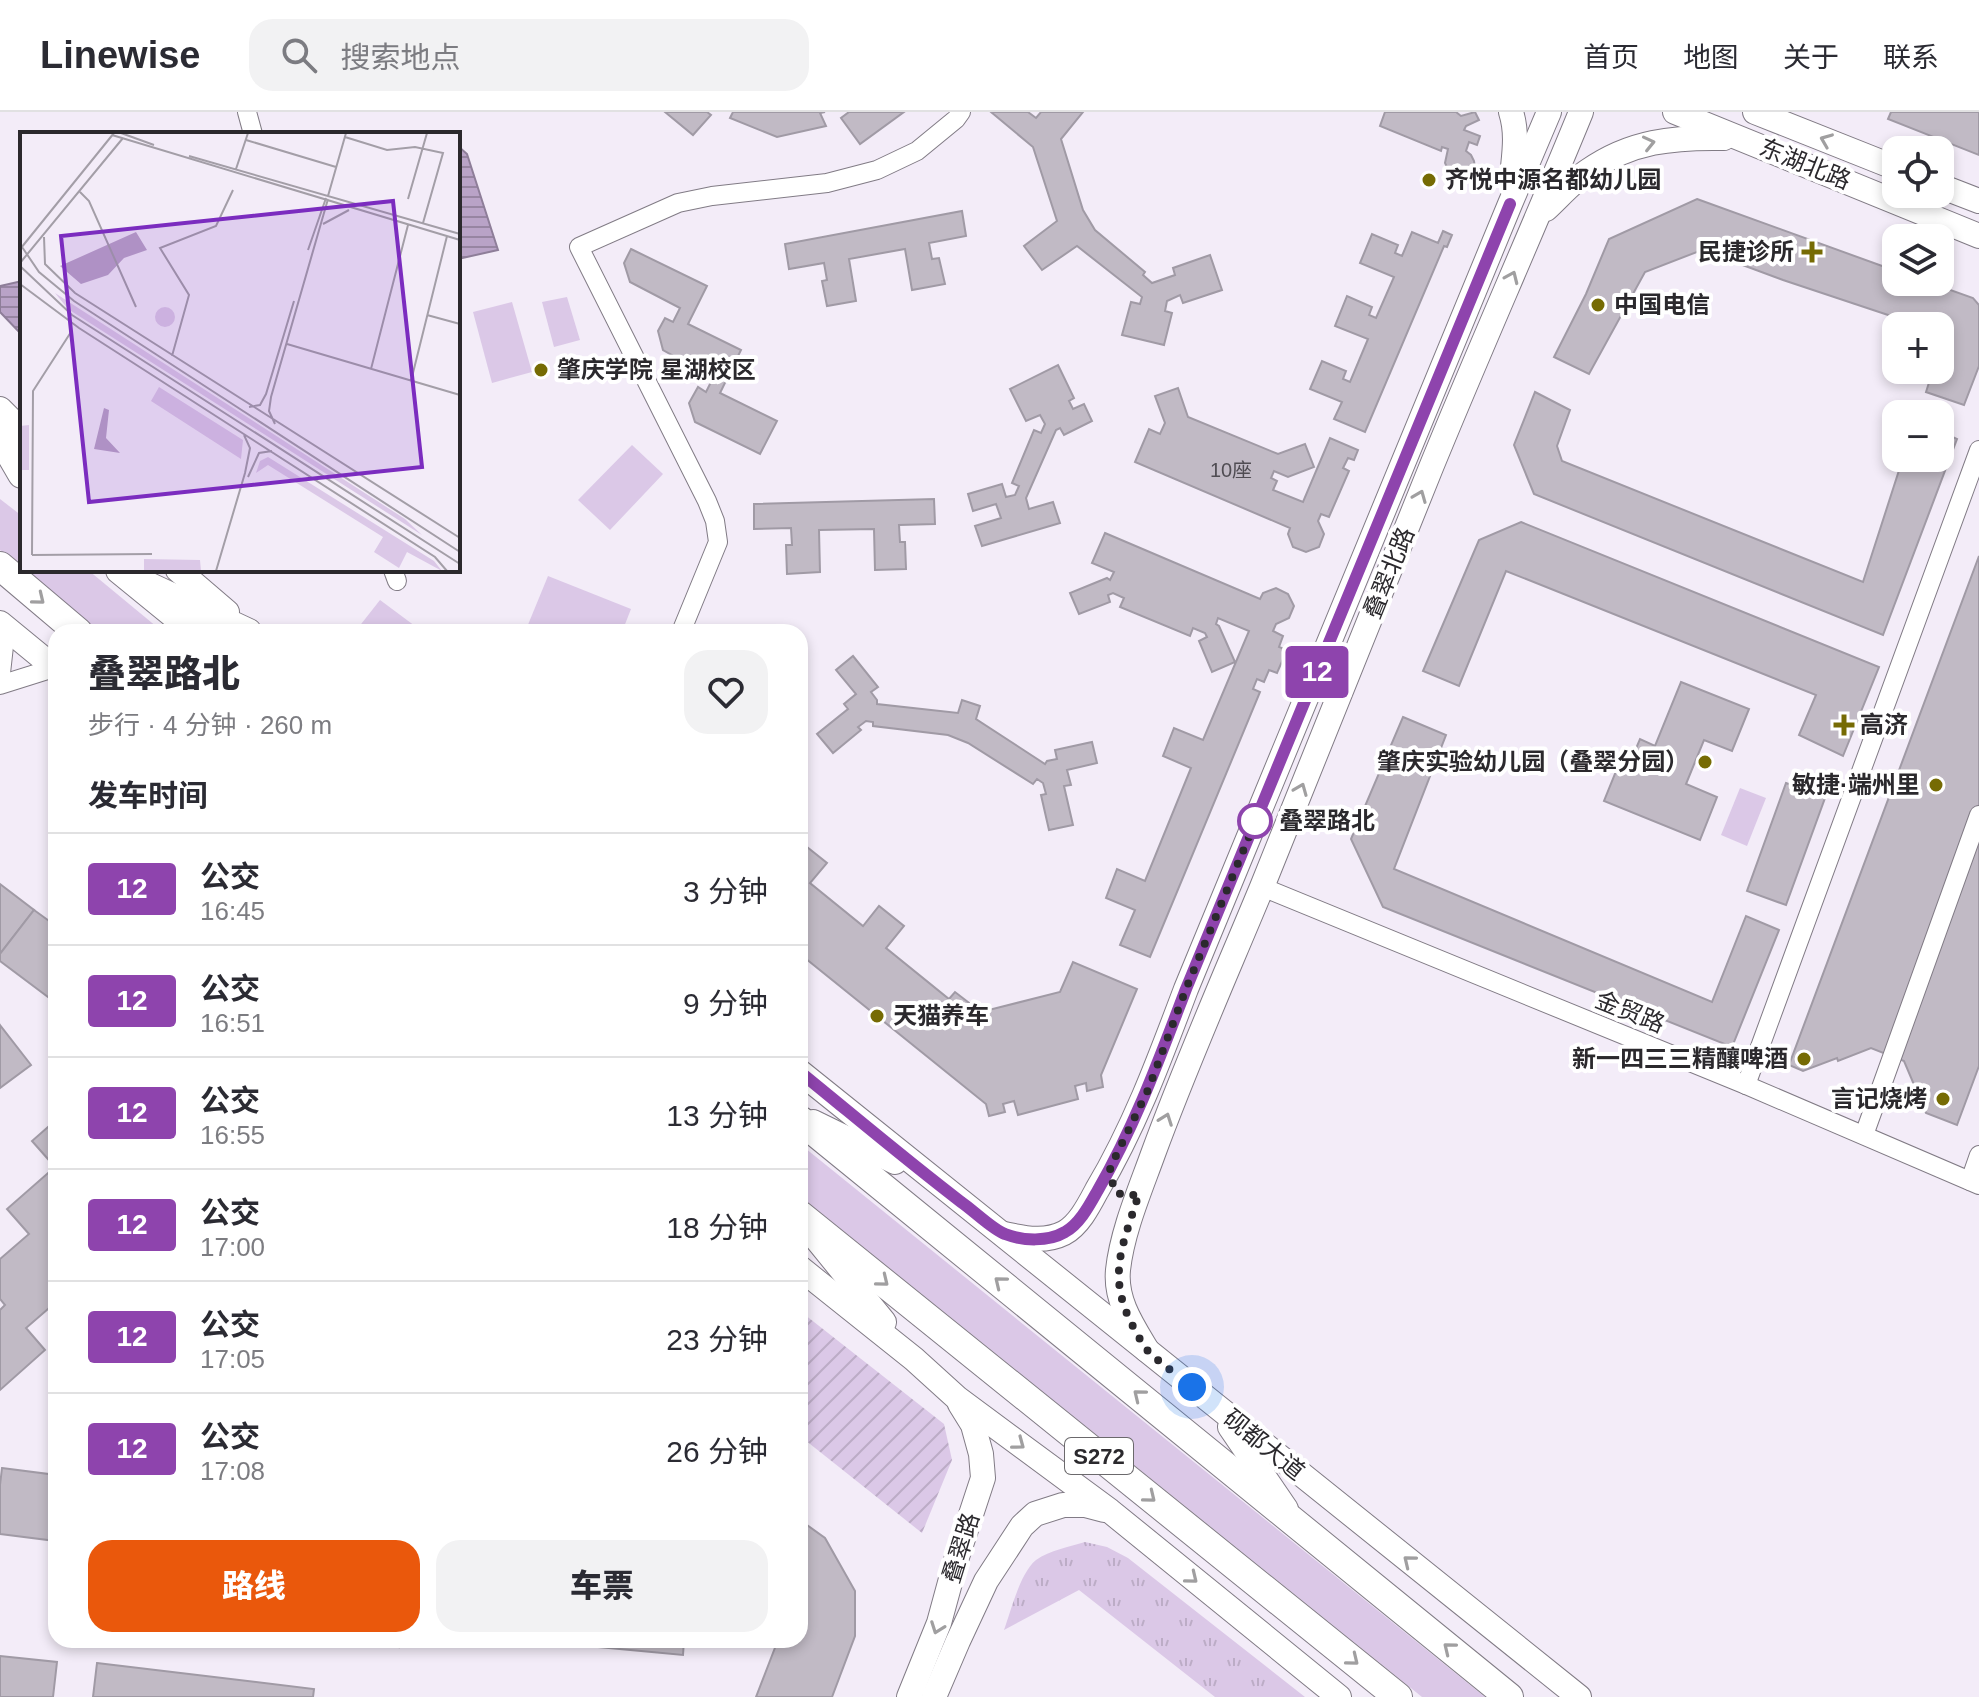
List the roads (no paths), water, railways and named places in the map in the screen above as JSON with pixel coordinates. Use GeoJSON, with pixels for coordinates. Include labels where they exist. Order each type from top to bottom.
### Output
{"type":"FeatureCollection","features":[{"type":"Feature","properties":{"kind":"main road"},"geometry":{"type":"LineString","coordinates":[[1511,112],[1516,145],[1510,204],[1539,216],[1586,172],[1636,146],[1666,139],[1742,139]]}},
{"type":"Feature","properties":{"kind":"main road","name":"叠翠北路"},"geometry":{"type":"LineString","coordinates":[[1004,1234],[1031,1240],[1045,1239],[1066,1232],[1077,1222],[1110,1168],[1148,1090],[1186,989],[1549,112]]}},
{"type":"Feature","properties":{"kind":"main road","name":"叠翠北路"},"geometry":{"type":"LineString","coordinates":[[1147,1350],[1120,1297],[1117,1272],[1139,1193],[1171,1105],[1437,454],[1581,112]]}},
{"type":"Feature","properties":{"kind":"main road","name":"东湖北路"},"geometry":{"type":"LineString","coordinates":[[1675,112],[1979,236]]}},
{"type":"Feature","properties":{"kind":"main road","name":"东湖北路"},"geometry":{"type":"LineString","coordinates":[[1755,112],[1882,162]]}},
{"type":"Feature","properties":{"kind":"main road"},"geometry":{"type":"LineString","coordinates":[[1954,191],[1979,201]]}},
{"type":"Feature","properties":{"kind":"main road"},"geometry":{"type":"LineString","coordinates":[[0,409],[20,429]]}},
{"type":"Feature","properties":{"kind":"main road"},"geometry":{"type":"LineString","coordinates":[[0,436],[20,471]]}},
{"type":"Feature","properties":{"kind":"main road"},"geometry":{"type":"LineString","coordinates":[[0,469],[20,486]]}},
{"type":"Feature","properties":{"kind":"main road"},"geometry":{"type":"LineString","coordinates":[[0,566],[68,624]]}},
{"type":"Feature","properties":{"kind":"main road"},"geometry":{"type":"LineString","coordinates":[[122,572],[235,624]]}},
{"type":"Feature","properties":{"kind":"main road"},"geometry":{"type":"LineString","coordinates":[[122,572],[186,624]]}},
{"type":"Feature","properties":{"kind":"main road"},"geometry":{"type":"LineString","coordinates":[[180,572],[242,624]]}},
{"type":"Feature","properties":{"kind":"main road"},"geometry":{"type":"LineString","coordinates":[[3,625],[48,662]]}},
{"type":"Feature","properties":{"kind":"main road","name":"砚都大道"},"geometry":{"type":"LineString","coordinates":[[808,1078],[1579,1697]]}},
{"type":"Feature","properties":{"kind":"main road"},"geometry":{"type":"LineString","coordinates":[[808,1122],[934,1180]]}},
{"type":"Feature","properties":{"kind":"main road","name":"砚都大道"},"geometry":{"type":"LineString","coordinates":[[808,1125],[1509,1697]]}},
{"type":"Feature","properties":{"kind":"main road"},"geometry":{"type":"LineString","coordinates":[[1110,1168],[1114,1191],[1127,1197],[1139,1193]]}},
{"type":"Feature","properties":{"kind":"main road","name":"S272"},"geometry":{"type":"LineString","coordinates":[[808,1223],[1398,1697]]}},
{"type":"Feature","properties":{"kind":"main road"},"geometry":{"type":"LineString","coordinates":[[808,1227],[914,1359]]}},
{"type":"Feature","properties":{"kind":"main road"},"geometry":{"type":"LineString","coordinates":[[808,1274],[914,1359],[957,1398],[1110,1511],[1339,1697]]}},
{"type":"Feature","properties":{"kind":"main road","name":"叠翠路"},"geometry":{"type":"LineString","coordinates":[[909,1697],[939,1623],[983,1478],[981,1454],[973,1425],[957,1398]]}},
{"type":"Feature","properties":{"kind":"main road"},"geometry":{"type":"LineString","coordinates":[[1215,1405],[1299,1527]]}},
{"type":"Feature","properties":{"kind":"main road","name":"叠翠路"},"geometry":{"type":"LineString","coordinates":[[934,1697],[986,1581],[1022,1526],[1035,1514],[1063,1505],[1085,1505],[1110,1511]]}},
{"type":"Feature","properties":{"kind":"main road"},"geometry":{"type":"LineString","coordinates":[[957,1557],[971,1552],[982,1556],[990,1566],[986,1581]]}},
{"type":"Feature","properties":{"kind":"street"},"geometry":{"type":"LineString","coordinates":[[247,112],[252,132]]}},
{"type":"Feature","properties":{"kind":"street"},"geometry":{"type":"LineString","coordinates":[[684,624],[718,542],[715,521],[579,247],[678,203],[712,196],[827,183],[877,170],[917,151],[961,112]]}},
{"type":"Feature","properties":{"kind":"street"},"geometry":{"type":"LineString","coordinates":[[1746,1085],[1979,450]]}},
{"type":"Feature","properties":{"kind":"street"},"geometry":{"type":"LineString","coordinates":[[3,625],[0,683],[48,670]]}},
{"type":"Feature","properties":{"kind":"street"},"geometry":{"type":"LineString","coordinates":[[1864,1135],[1979,815]]}},
{"type":"Feature","properties":{"kind":"street","name":"金贸路"},"geometry":{"type":"LineString","coordinates":[[1262,887],[1746,1085],[1974,1183]]}},
{"type":"Feature","properties":{"kind":"street"},"geometry":{"type":"LineString","coordinates":[[1974,1183],[1979,1155]]}},
{"type":"Feature","properties":{"kind":"place","name":"齐悦中源名都幼儿园"},"geometry":{"type":"Point","coordinates":[1429,180]}},
{"type":"Feature","properties":{"kind":"place","name":"民捷诊所"},"geometry":{"type":"Point","coordinates":[1812,252]}},
{"type":"Feature","properties":{"kind":"place","name":"中国电信"},"geometry":{"type":"Point","coordinates":[1598,305]}},
{"type":"Feature","properties":{"kind":"place","name":"肇庆学院 星湖校区"},"geometry":{"type":"Point","coordinates":[541,370]}},
{"type":"Feature","properties":{"kind":"place","name":"高济"},"geometry":{"type":"Point","coordinates":[1844,725]}},
{"type":"Feature","properties":{"kind":"place","name":"肇庆实验幼儿园（叠翠分园）"},"geometry":{"type":"Point","coordinates":[1705,762]}},
{"type":"Feature","properties":{"kind":"place","name":"敏捷·端州里"},"geometry":{"type":"Point","coordinates":[1936,785]}},
{"type":"Feature","properties":{"kind":"place","name":"叠翠路北"},"geometry":{"type":"Point","coordinates":[1255,821]}},
{"type":"Feature","properties":{"kind":"place","name":"天猫养车"},"geometry":{"type":"Point","coordinates":[877,1016]}},
{"type":"Feature","properties":{"kind":"place","name":"新一四三三精釀啤酒"},"geometry":{"type":"Point","coordinates":[1804,1059]}},
{"type":"Feature","properties":{"kind":"place","name":"言记烧烤"},"geometry":{"type":"Point","coordinates":[1943,1099]}}]}
